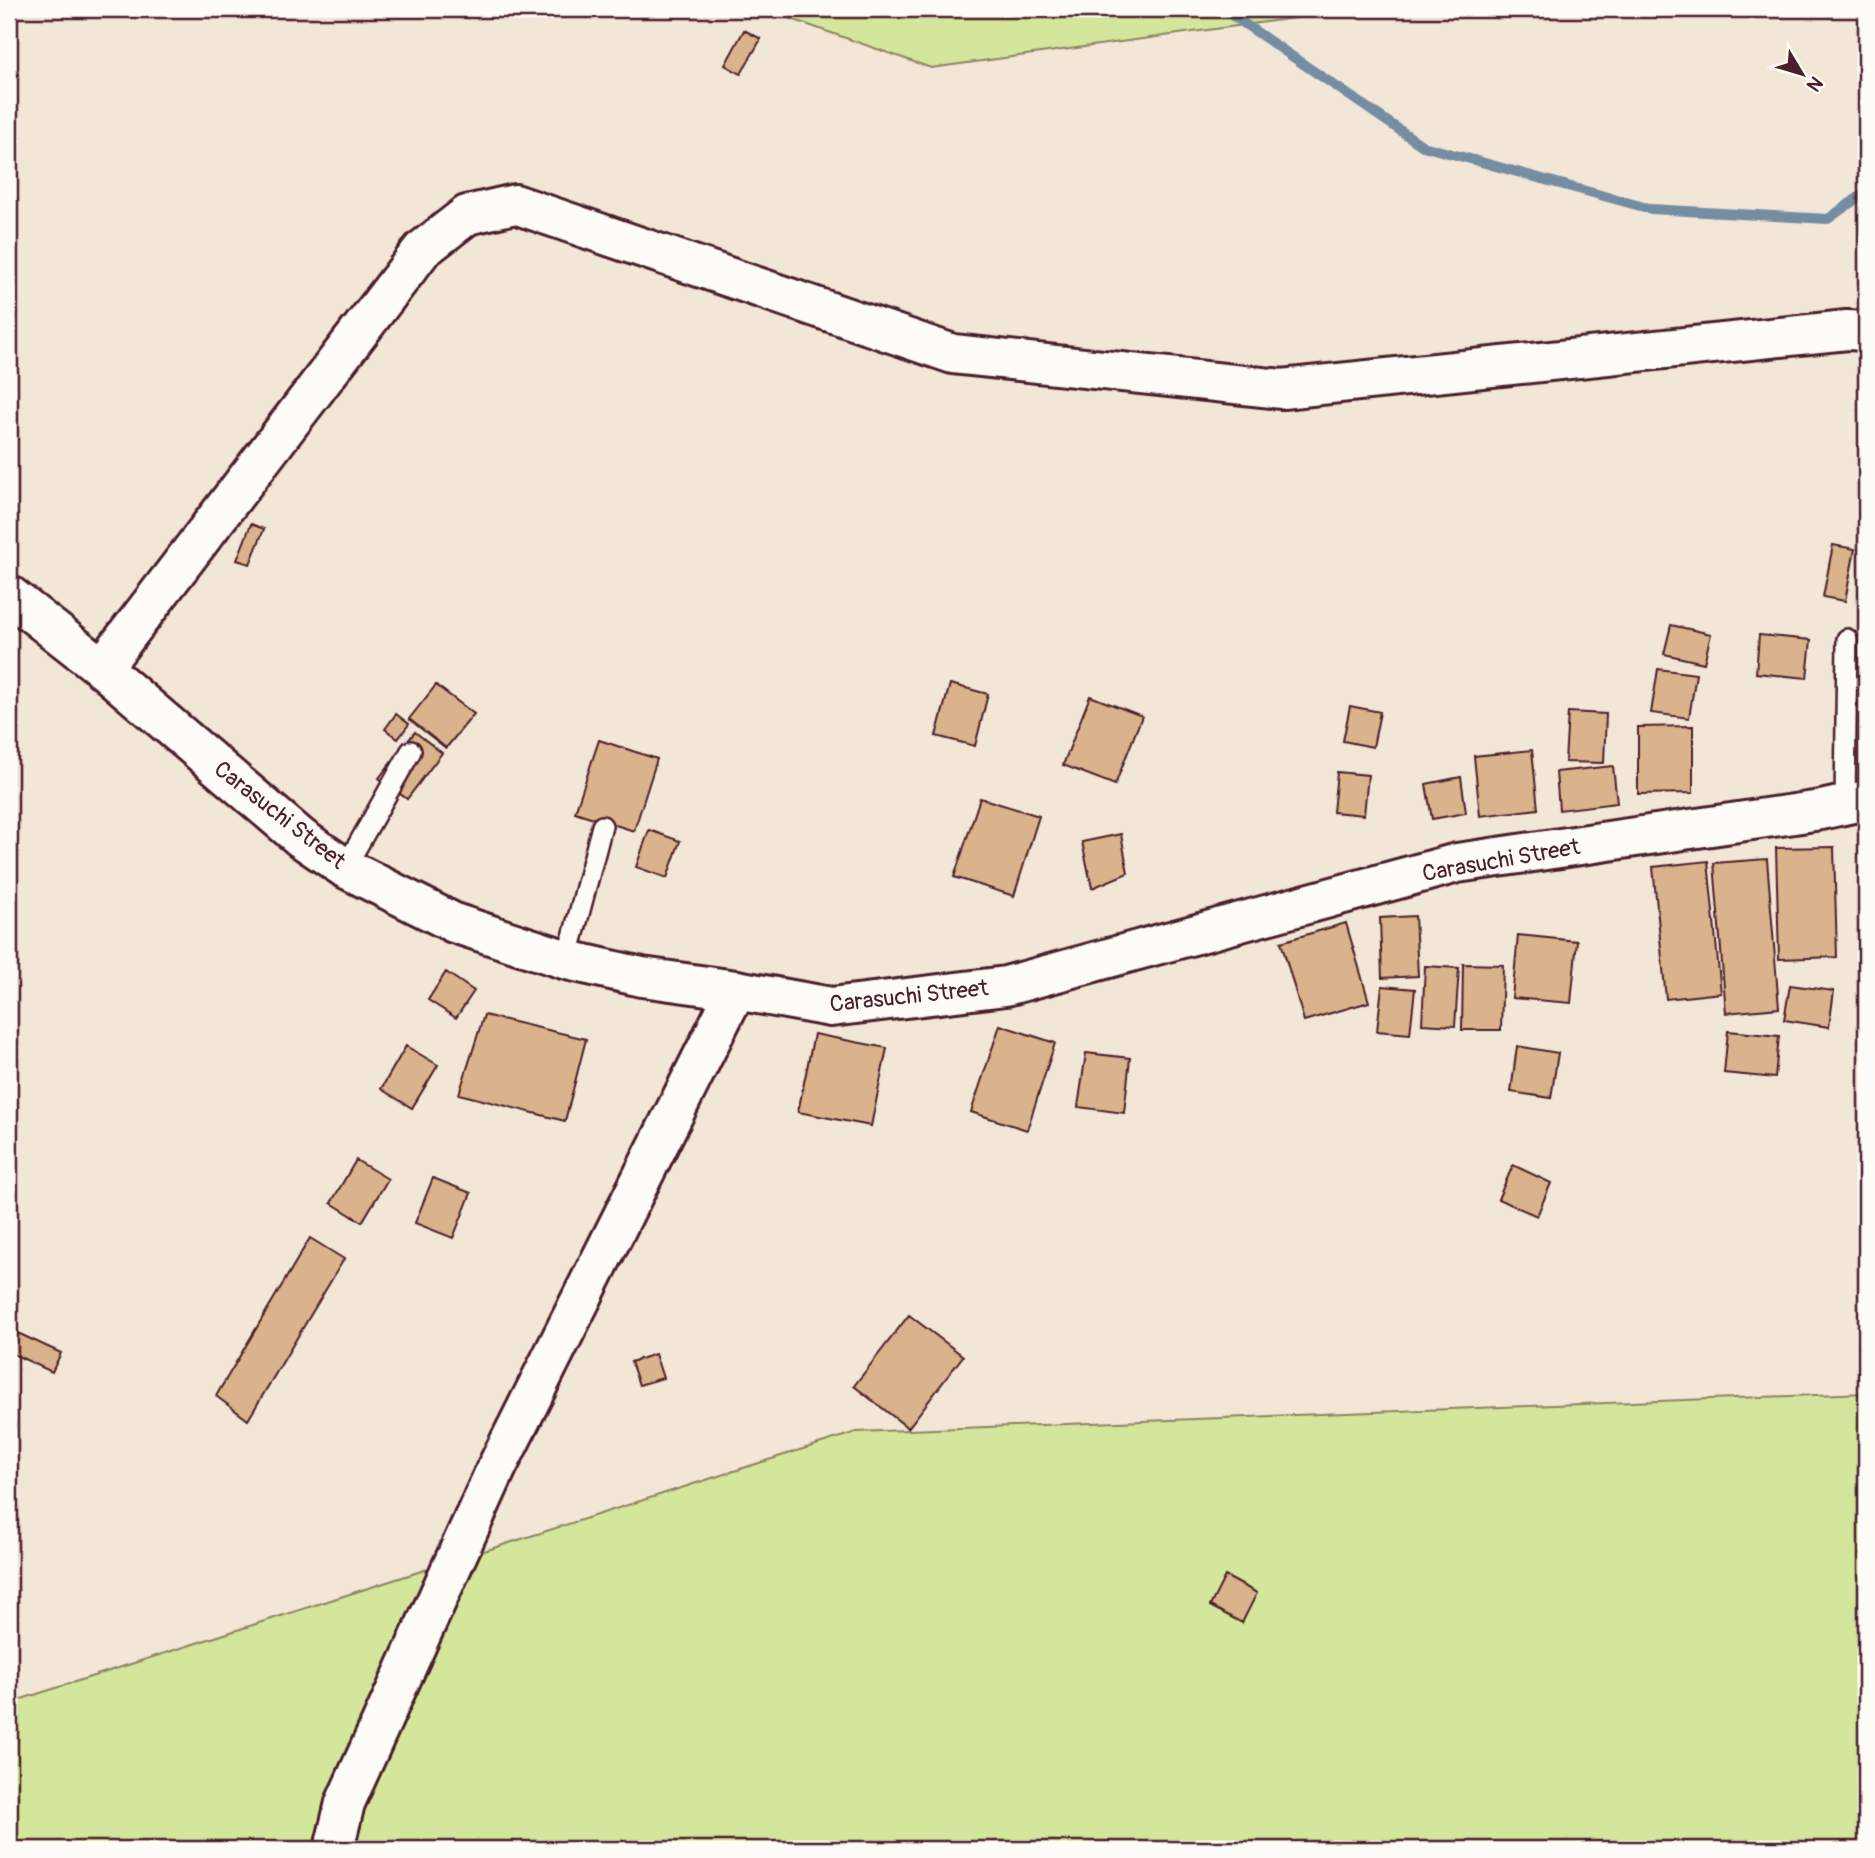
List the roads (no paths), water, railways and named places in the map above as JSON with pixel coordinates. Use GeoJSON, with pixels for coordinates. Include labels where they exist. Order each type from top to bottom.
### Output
{"type":"FeatureCollection","features":[{"type":"Feature","properties":{"kind":"street"},"geometry":{"type":"LineString","coordinates":[[102,668],[422,250],[467,215],[515,204],[953,354],[1282,389],[1847,330],[1866,331]]}},
{"type":"Feature","properties":{"kind":"street","name":"Carasuchi Street"},"geometry":{"type":"LineString","coordinates":[[9,595],[102,668],[301,838],[345,868],[454,923],[567,960],[642,977],[831,1007],[1006,986],[1457,863],[1856,803]]}},
{"type":"Feature","properties":{"kind":"street"},"geometry":{"type":"LineString","coordinates":[[334,1849],[345,1803],[497,1467],[737,990]]}},
{"type":"Feature","properties":{"kind":"lane"},"geometry":{"type":"LineString","coordinates":[[1847,639],[1856,803]]}},
{"type":"Feature","properties":{"kind":"lane"},"geometry":{"type":"LineString","coordinates":[[345,868],[411,751]]}},
{"type":"Feature","properties":{"kind":"lane"},"geometry":{"type":"LineString","coordinates":[[567,960],[602,826]]}},
{"type":"Feature","properties":{"kind":"waterway"},"geometry":{"type":"LineString","coordinates":[[1223,9],[1423,146],[1651,209],[1828,219],[1866,192]]}}]}
